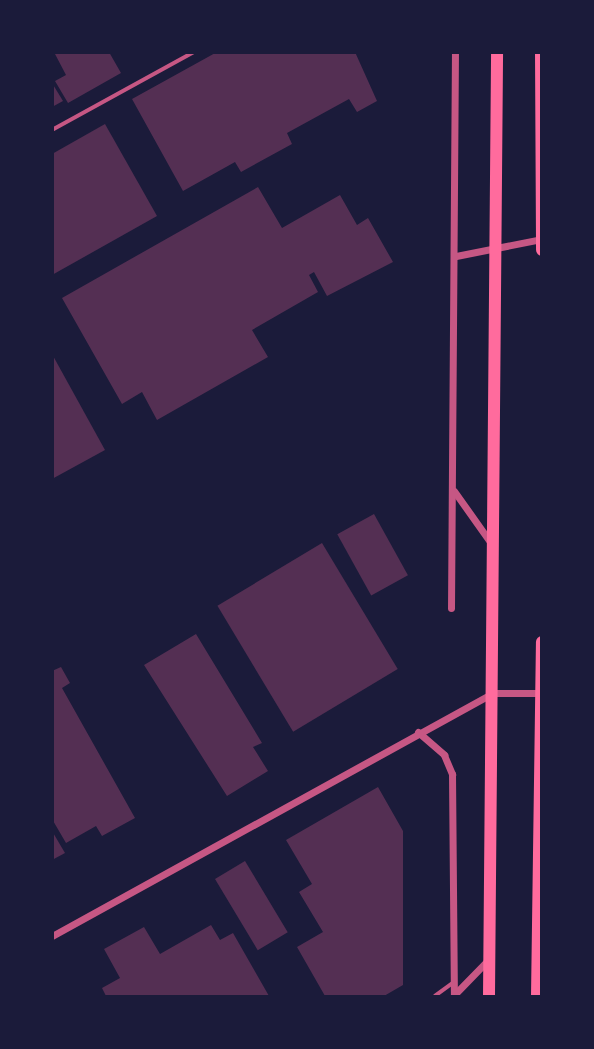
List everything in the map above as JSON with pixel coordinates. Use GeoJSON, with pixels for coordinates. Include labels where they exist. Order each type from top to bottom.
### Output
{"type":"FeatureCollection","features":[{"type":"Feature","properties":{"kind":"highway"},"geometry":{"type":"LineString","coordinates":[[489,996],[497,52]]}},
{"type":"Feature","properties":{"kind":"highway"},"geometry":{"type":"LineString","coordinates":[[541,52],[541,250]]}},
{"type":"Feature","properties":{"kind":"highway"},"geometry":{"type":"LineString","coordinates":[[537,996],[541,642]]}},
{"type":"Feature","properties":{"kind":"street"},"geometry":{"type":"LineString","coordinates":[[451,608],[456,256],[455,52]]}},
{"type":"Feature","properties":{"kind":"street"},"geometry":{"type":"LineString","coordinates":[[456,256],[541,239]]}},
{"type":"Feature","properties":{"kind":"street"},"geometry":{"type":"LineString","coordinates":[[454,491],[491,542]]}},
{"type":"Feature","properties":{"kind":"street"},"geometry":{"type":"LineString","coordinates":[[52,936],[493,693],[541,693]]}},
{"type":"Feature","properties":{"kind":"street"},"geometry":{"type":"LineString","coordinates":[[418,732],[444,755],[452,774],[454,996]]}},
{"type":"Feature","properties":{"kind":"street"},"geometry":{"type":"LineString","coordinates":[[454,996],[489,957]]}},
{"type":"Feature","properties":{"kind":"lane"},"geometry":{"type":"LineString","coordinates":[[52,130],[194,52]]}},
{"type":"Feature","properties":{"kind":"lane"},"geometry":{"type":"LineString","coordinates":[[435,996],[454,983]]}},
{"type":"Feature","properties":{"kind":"building"},"geometry":{"type":"Polygon","coordinates":[[[109,52],[121,73],[68,103],[55,81],[66,75],[55,54],[109,52]]]}},
{"type":"Feature","properties":{"kind":"building"},"geometry":{"type":"Polygon","coordinates":[[[217,52],[355,52],[377,101],[357,112],[349,99],[287,133],[292,144],[241,172],[235,162],[183,191],[132,99],[217,52]]]}},
{"type":"Feature","properties":{"kind":"building"},"geometry":{"type":"Polygon","coordinates":[[[52,83],[63,101],[52,107],[52,83]]]}},
{"type":"Feature","properties":{"kind":"building"},"geometry":{"type":"Polygon","coordinates":[[[105,124],[157,216],[52,275],[52,154],[105,124]]]}},
{"type":"Feature","properties":{"kind":"building"},"geometry":{"type":"Polygon","coordinates":[[[258,187],[282,228],[340,195],[357,225],[368,218],[393,262],[327,296],[314,272],[309,275],[318,292],[252,330],[268,357],[157,420],[142,392],[122,404],[62,298],[258,187]]]}},
{"type":"Feature","properties":{"kind":"building"},"geometry":{"type":"Polygon","coordinates":[[[52,354],[105,450],[52,479],[52,354]]]}},
{"type":"Feature","properties":{"kind":"building"},"geometry":{"type":"Polygon","coordinates":[[[374,514],[408,575],[371,596],[337,534],[374,514]]]}},
{"type":"Feature","properties":{"kind":"building"},"geometry":{"type":"Polygon","coordinates":[[[322,543],[398,669],[293,732],[217,606],[322,543]]]}},
{"type":"Feature","properties":{"kind":"building"},"geometry":{"type":"Polygon","coordinates":[[[196,634],[262,743],[253,747],[268,771],[227,796],[144,665],[196,634]]]}},
{"type":"Feature","properties":{"kind":"building"},"geometry":{"type":"Polygon","coordinates":[[[61,667],[70,683],[62,688],[135,818],[102,836],[96,826],[66,843],[52,819],[52,671],[61,667]]]}},
{"type":"Feature","properties":{"kind":"building"},"geometry":{"type":"Polygon","coordinates":[[[378,787],[403,831],[403,985],[384,996],[325,996],[297,947],[323,932],[299,892],[312,884],[286,840],[378,787]]]}},
{"type":"Feature","properties":{"kind":"building"},"geometry":{"type":"Polygon","coordinates":[[[52,831],[65,853],[52,860],[52,831]]]}},
{"type":"Feature","properties":{"kind":"building"},"geometry":{"type":"Polygon","coordinates":[[[245,861],[288,932],[258,950],[215,879],[245,861]]]}},
{"type":"Feature","properties":{"kind":"building"},"geometry":{"type":"Polygon","coordinates":[[[211,925],[220,940],[233,933],[269,996],[106,996],[102,988],[120,978],[104,949],[144,927],[160,954],[211,925]]]}}]}
